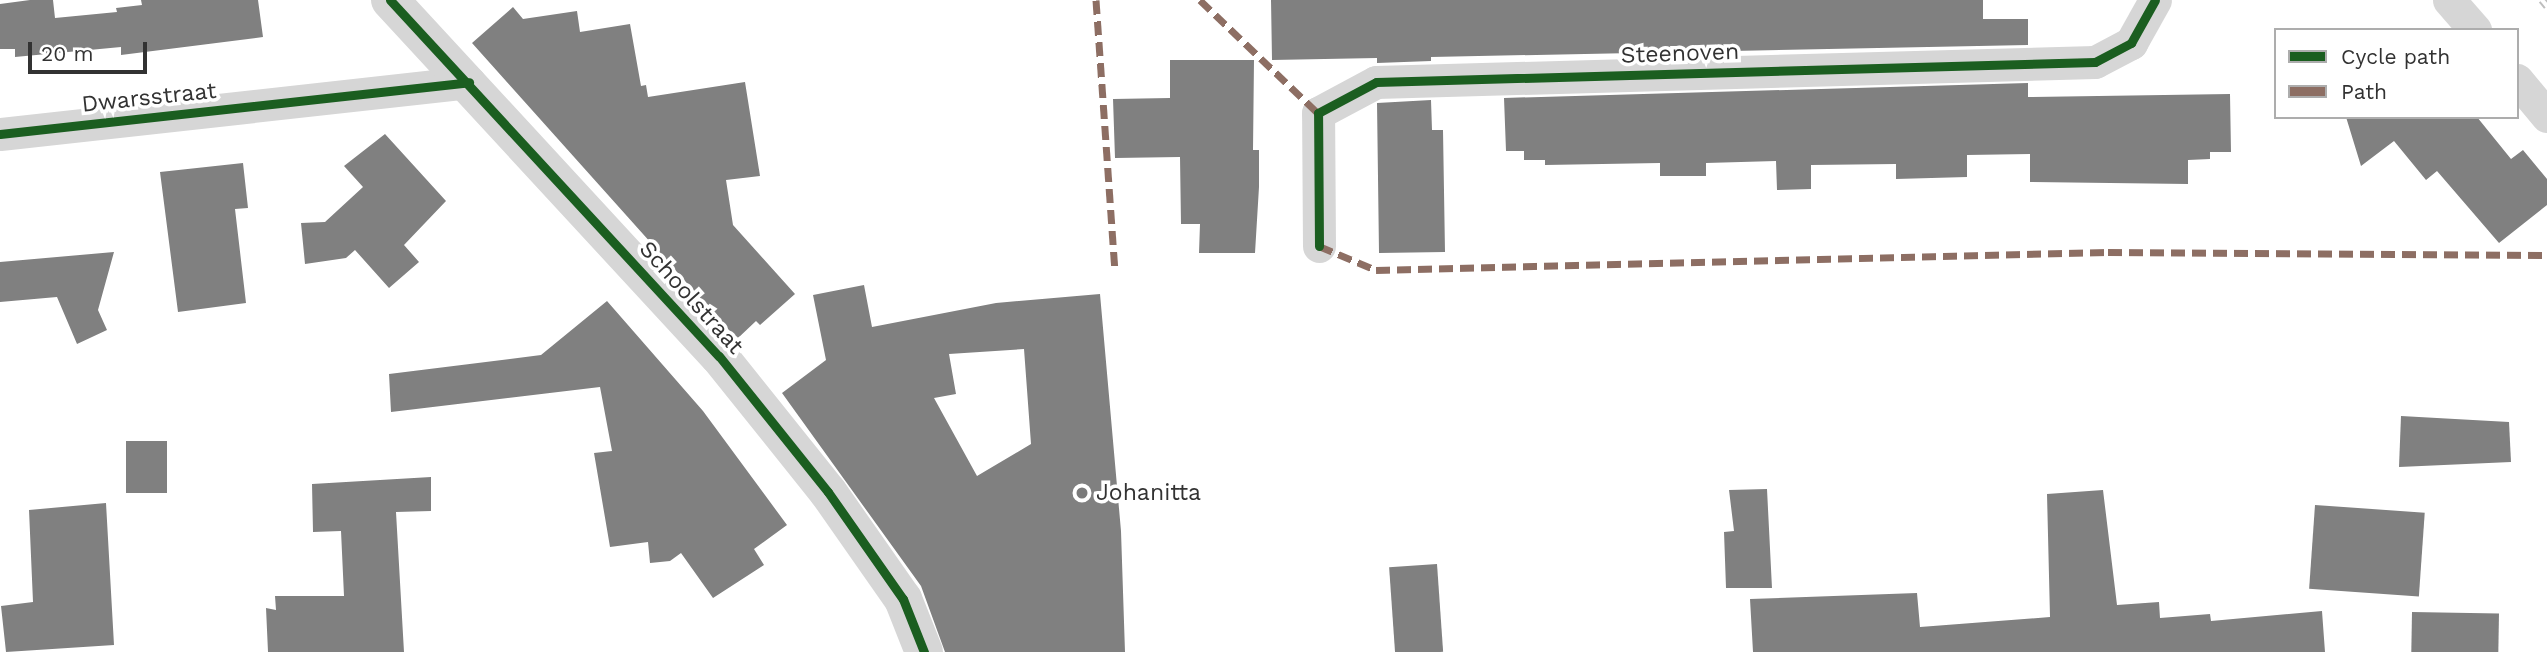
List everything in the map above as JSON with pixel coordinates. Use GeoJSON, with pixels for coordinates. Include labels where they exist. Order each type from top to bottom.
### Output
{"type":"FeatureCollection","features":[{"type":"Feature","properties":{"kind":"street","name":"Schoolstraat"},"geometry":{"type":"LineString","coordinates":[[390,0],[469,82],[719,356],[828,492],[903,599],[924,652]]}},
{"type":"Feature","properties":{"kind":"street","name":"Steenoven"},"geometry":{"type":"LineString","coordinates":[[1319,246],[1318,113],[1376,82],[2095,62],[2131,43],[2155,0]]}},
{"type":"Feature","properties":{"kind":"street"},"geometry":{"type":"LineString","coordinates":[[2449,0],[2472,28]]}},
{"type":"Feature","properties":{"kind":"street","name":"Dwarsstraat"},"geometry":{"type":"LineString","coordinates":[[0,134],[469,82]]}},
{"type":"Feature","properties":{"kind":"street"},"geometry":{"type":"LineString","coordinates":[[2519,82],[2547,116]]}},
{"type":"Feature","properties":{"kind":"building"},"geometry":{"type":"Polygon","coordinates":[[[53,0],[55,18],[117,12],[116,8],[142,5],[141,0],[258,0],[263,37],[121,55],[121,47],[15,57],[15,49],[0,49],[0,4],[53,0]]]}},
{"type":"Feature","properties":{"kind":"building"},"geometry":{"type":"Polygon","coordinates":[[[1271,0],[1983,0],[1983,19],[2028,19],[2028,45],[1431,57],[1431,61],[1377,63],[1377,58],[1272,60],[1271,0]]]}},
{"type":"Feature","properties":{"kind":"building"},"geometry":{"type":"Polygon","coordinates":[[[513,7],[523,19],[577,11],[580,32],[630,24],[641,86],[646,85],[648,97],[745,82],[760,176],[726,180],[733,225],[795,294],[760,325],[756,321],[737,339],[472,43],[513,7]]]}},
{"type":"Feature","properties":{"kind":"building"},"geometry":{"type":"Polygon","coordinates":[[[1170,60],[1254,60],[1253,150],[1259,150],[1255,253],[1199,253],[1200,224],[1181,224],[1180,157],[1115,158],[1113,99],[1170,98],[1170,60]]]}},
{"type":"Feature","properties":{"kind":"building"},"geometry":{"type":"Polygon","coordinates":[[[2028,83],[2028,97],[2230,94],[2231,152],[2210,152],[2210,159],[2188,160],[2188,184],[2030,182],[2030,154],[1967,155],[1967,177],[1896,179],[1896,164],[1811,165],[1811,189],[1777,190],[1776,161],[1706,163],[1706,176],[1660,176],[1660,163],[1545,165],[1545,160],[1524,160],[1524,151],[1506,151],[1504,98],[2028,83]]]}},
{"type":"Feature","properties":{"kind":"building"},"geometry":{"type":"Polygon","coordinates":[[[1431,100],[1432,130],[1443,130],[1445,252],[1379,253],[1377,103],[1431,100]]]}},
{"type":"Feature","properties":{"kind":"building"},"geometry":{"type":"Polygon","coordinates":[[[2347,119],[2479,119],[2511,159],[2523,150],[2547,179],[2547,205],[2499,243],[2437,171],[2426,180],[2394,141],[2361,166],[2347,119]]]}},
{"type":"Feature","properties":{"kind":"building"},"geometry":{"type":"Polygon","coordinates":[[[385,134],[446,201],[404,245],[419,262],[389,288],[355,250],[346,258],[305,264],[301,223],[325,222],[363,187],[344,166],[385,134]]]}},
{"type":"Feature","properties":{"kind":"building"},"geometry":{"type":"Polygon","coordinates":[[[243,163],[248,208],[235,209],[246,303],[178,312],[160,172],[243,163]]]}},
{"type":"Feature","properties":{"kind":"building"},"geometry":{"type":"Polygon","coordinates":[[[114,252],[98,310],[107,330],[77,344],[57,297],[0,302],[0,262],[114,252]]]}},
{"type":"Feature","properties":{"kind":"building"},"geometry":{"type":"Polygon","coordinates":[[[864,285],[872,327],[996,303],[1100,294],[1121,531],[1125,652],[945,652],[921,586],[782,393],[826,360],[813,295],[864,285]],[[1024,349],[949,354],[956,394],[934,398],[977,476],[1031,444],[1024,349]]]}},
{"type":"Feature","properties":{"kind":"building"},"geometry":{"type":"Polygon","coordinates":[[[607,301],[703,411],[787,525],[754,549],[764,565],[713,598],[681,553],[670,561],[650,563],[648,542],[610,547],[594,453],[612,451],[600,387],[391,412],[389,374],[541,355],[607,301]]]}},
{"type":"Feature","properties":{"kind":"building"},"geometry":{"type":"Polygon","coordinates":[[[2401,416],[2509,422],[2511,462],[2399,467],[2401,416]]]}},
{"type":"Feature","properties":{"kind":"building"},"geometry":{"type":"Polygon","coordinates":[[[126,441],[167,441],[167,493],[126,493],[126,441]]]}},
{"type":"Feature","properties":{"kind":"building"},"geometry":{"type":"Polygon","coordinates":[[[431,477],[431,511],[396,512],[404,652],[268,652],[266,608],[276,610],[275,596],[344,596],[341,531],[313,532],[312,484],[431,477]]]}},
{"type":"Feature","properties":{"kind":"building"},"geometry":{"type":"Polygon","coordinates":[[[1767,489],[1772,588],[1726,588],[1724,532],[1734,531],[1729,490],[1767,489]]]}},
{"type":"Feature","properties":{"kind":"building"},"geometry":{"type":"Polygon","coordinates":[[[2103,490],[2117,605],[2159,602],[2160,618],[2210,614],[2211,621],[2322,611],[2325,652],[1753,652],[1750,599],[1917,593],[1920,627],[2050,617],[2047,494],[2103,490]]]}},
{"type":"Feature","properties":{"kind":"building"},"geometry":{"type":"Polygon","coordinates":[[[106,503],[114,645],[6,652],[1,606],[33,602],[29,510],[106,503]]]}},
{"type":"Feature","properties":{"kind":"building"},"geometry":{"type":"Polygon","coordinates":[[[2315,505],[2425,513],[2419,596],[2309,589],[2315,505]]]}},
{"type":"Feature","properties":{"kind":"building"},"geometry":{"type":"Polygon","coordinates":[[[1437,564],[1443,652],[1395,652],[1389,567],[1437,564]]]}},
{"type":"Feature","properties":{"kind":"building"},"geometry":{"type":"Polygon","coordinates":[[[2412,612],[2499,614],[2498,652],[2411,652],[2412,612]]]}},
{"type":"Feature","properties":{"kind":"railway"},"geometry":{"type":"LineString","coordinates":[[2542,0],[2547,6]]}},
{"type":"Feature","properties":{"kind":"marked path"},"geometry":{"type":"LineString","coordinates":[[1096,0],[1115,271]]}},
{"type":"Feature","properties":{"kind":"marked path"},"geometry":{"type":"LineString","coordinates":[[1200,0],[1318,113]]}},
{"type":"Feature","properties":{"kind":"marked path"},"geometry":{"type":"LineString","coordinates":[[1319,246],[1376,270],[2108,252],[2547,255]]}},
{"type":"Feature","properties":{"kind":"cycle path"},"geometry":{"type":"LineString","coordinates":[[390,0],[719,356],[828,492],[903,599],[924,652]]}},
{"type":"Feature","properties":{"kind":"cycle path"},"geometry":{"type":"LineString","coordinates":[[1319,246],[1318,113],[1376,82],[2095,62],[2131,43],[2155,0]]}},
{"type":"Feature","properties":{"kind":"cycle path"},"geometry":{"type":"LineString","coordinates":[[0,134],[469,82]]}},
{"type":"Feature","properties":{"kind":"place","name":"Johanitta"},"geometry":{"type":"Point","coordinates":[1082,493]}}]}
